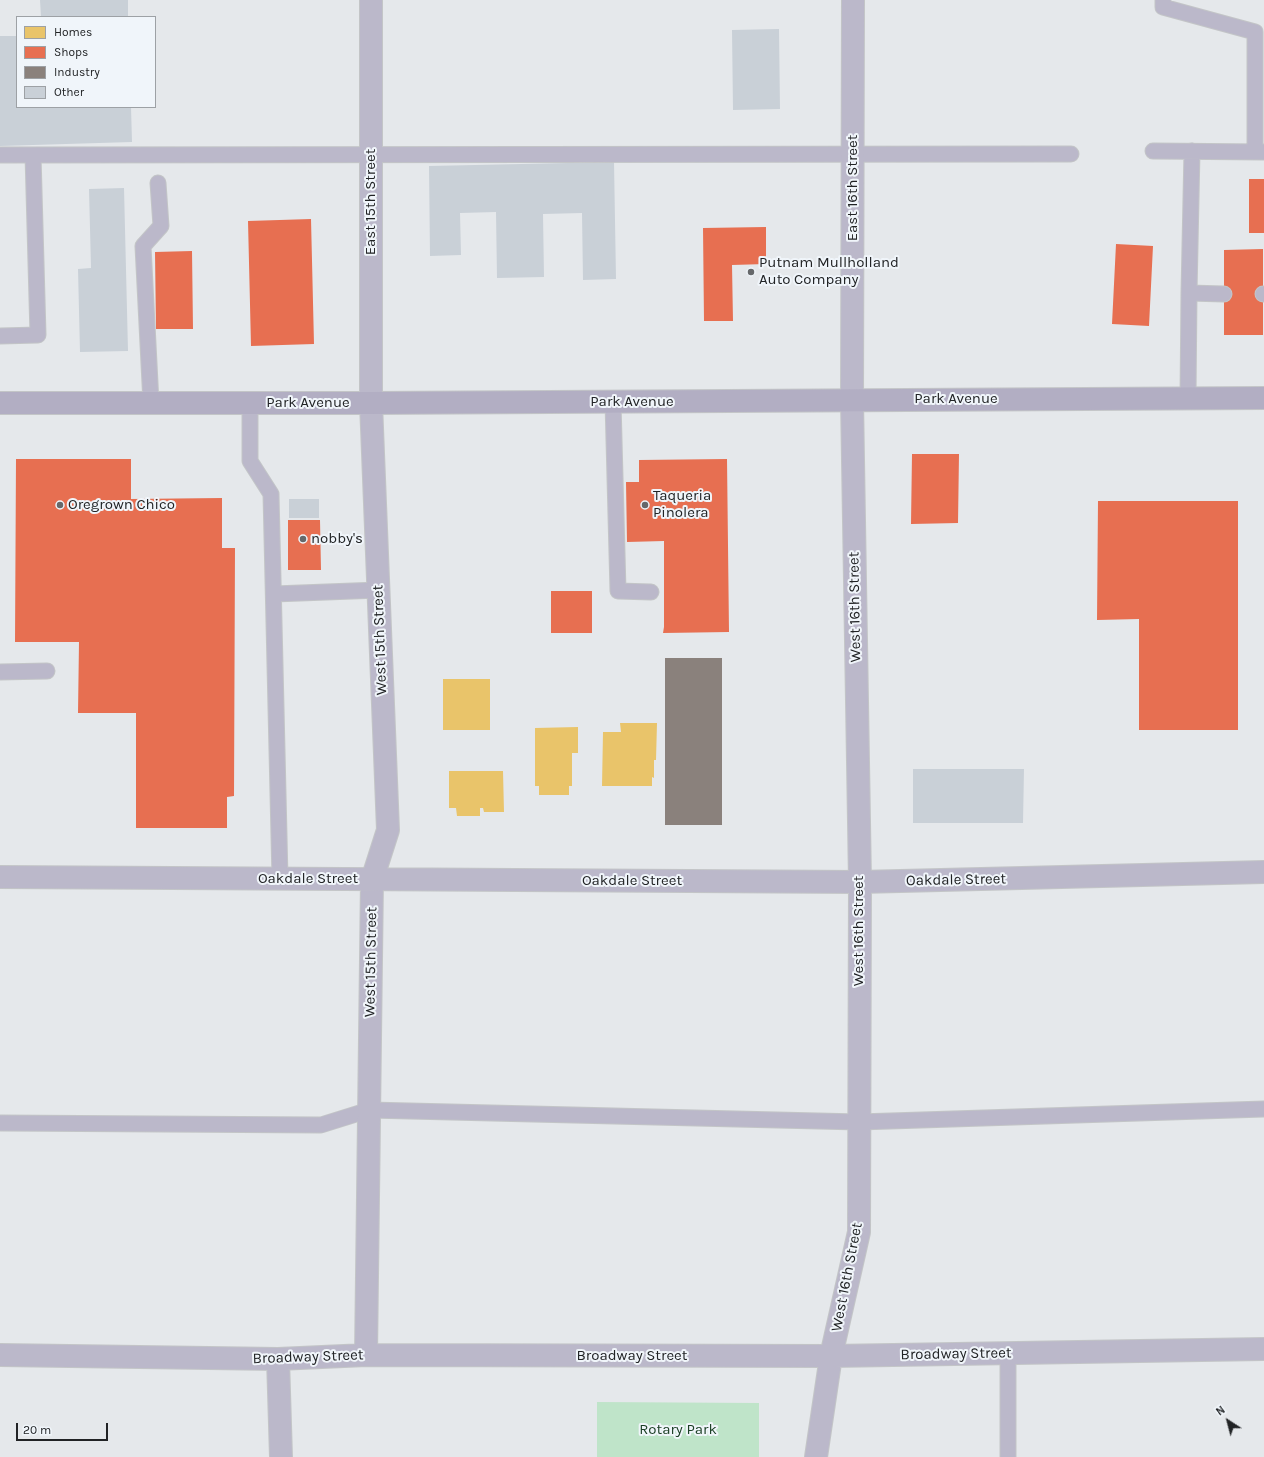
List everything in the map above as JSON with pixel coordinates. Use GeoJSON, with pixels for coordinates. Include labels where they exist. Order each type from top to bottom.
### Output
{"type":"FeatureCollection","features":[{"type":"Feature","properties":{"kind":"main road","name":"Park Avenue"},"geometry":{"type":"LineString","coordinates":[[0,403],[371,403],[1264,398]]}},
{"type":"Feature","properties":{"kind":"street","name":"East 15th Street"},"geometry":{"type":"LineString","coordinates":[[371,0],[371,403]]}},
{"type":"Feature","properties":{"kind":"street","name":"East 16th Street"},"geometry":{"type":"LineString","coordinates":[[852,400],[853,0]]}},
{"type":"Feature","properties":{"kind":"street","name":"West 16th Street"},"geometry":{"type":"LineString","coordinates":[[816,1457],[831,1356],[859,1232],[860,882],[852,400]]}},
{"type":"Feature","properties":{"kind":"street","name":"West 15th Street"},"geometry":{"type":"LineString","coordinates":[[366,1355],[372,880],[388,830],[371,403]]}},
{"type":"Feature","properties":{"kind":"street","name":"Oakdale Street"},"geometry":{"type":"LineString","coordinates":[[0,877],[860,882],[1264,872]]}},
{"type":"Feature","properties":{"kind":"street","name":"Broadway Street"},"geometry":{"type":"LineString","coordinates":[[0,1355],[278,1359],[366,1355],[831,1356],[1264,1349]]}},
{"type":"Feature","properties":{"kind":"street"},"geometry":{"type":"LineString","coordinates":[[278,1359],[281,1457]]}},
{"type":"Feature","properties":{"kind":"lane"},"geometry":{"type":"LineString","coordinates":[[1153,151],[1260,152],[1255,32],[1163,7],[1163,0]]}},
{"type":"Feature","properties":{"kind":"lane"},"geometry":{"type":"LineString","coordinates":[[1188,398],[1192,151]]}},
{"type":"Feature","properties":{"kind":"lane"},"geometry":{"type":"LineString","coordinates":[[0,155],[1071,154]]}},
{"type":"Feature","properties":{"kind":"lane"},"geometry":{"type":"LineString","coordinates":[[0,336],[38,335],[33,155]]}},
{"type":"Feature","properties":{"kind":"lane"},"geometry":{"type":"LineString","coordinates":[[151,403],[143,246],[161,226],[158,183]]}},
{"type":"Feature","properties":{"kind":"lane"},"geometry":{"type":"LineString","coordinates":[[1190,293],[1224,294]]}},
{"type":"Feature","properties":{"kind":"lane"},"geometry":{"type":"LineString","coordinates":[[613,402],[618,591],[651,592]]}},
{"type":"Feature","properties":{"kind":"lane"},"geometry":{"type":"LineString","coordinates":[[250,403],[250,461],[271,494],[280,879]]}},
{"type":"Feature","properties":{"kind":"lane"},"geometry":{"type":"LineString","coordinates":[[274,594],[378,590]]}},
{"type":"Feature","properties":{"kind":"lane"},"geometry":{"type":"LineString","coordinates":[[0,672],[47,671]]}},
{"type":"Feature","properties":{"kind":"lane"},"geometry":{"type":"LineString","coordinates":[[0,1123],[321,1125],[369,1110],[859,1122],[1264,1109]]}},
{"type":"Feature","properties":{"kind":"lane"},"geometry":{"type":"LineString","coordinates":[[1008,1353],[1008,1457]]}},
{"type":"Feature","properties":{"kind":"green space","name":"Rotary Park"},"geometry":{"type":"Polygon","coordinates":[[[597,1402],[759,1403],[759,1457],[597,1457],[597,1402]]]}},
{"type":"Feature","properties":{"kind":"building: Homes"},"geometry":{"type":"Polygon","coordinates":[[[443,679],[490,679],[490,730],[443,730],[443,679]]]}},
{"type":"Feature","properties":{"kind":"building: Homes"},"geometry":{"type":"Polygon","coordinates":[[[620,723],[657,723],[656,760],[654,760],[654,778],[652,777],[652,786],[602,786],[603,732],[621,732],[620,723]]]}},
{"type":"Feature","properties":{"kind":"building: Homes"},"geometry":{"type":"Polygon","coordinates":[[[578,727],[578,753],[572,753],[572,786],[569,786],[569,795],[539,795],[539,786],[535,786],[535,728],[578,727]]]}},
{"type":"Feature","properties":{"kind":"building: Homes"},"geometry":{"type":"Polygon","coordinates":[[[449,771],[503,771],[504,812],[484,812],[483,808],[480,808],[480,816],[457,816],[456,808],[449,808],[449,771]]]}},
{"type":"Feature","properties":{"kind":"building: Shops"},"geometry":{"type":"Polygon","coordinates":[[[1249,179],[1264,179],[1264,233],[1249,233],[1249,179]]]}},
{"type":"Feature","properties":{"kind":"building: Shops"},"geometry":{"type":"Polygon","coordinates":[[[311,219],[314,344],[251,346],[248,221],[311,219]]]}},
{"type":"Feature","properties":{"kind":"building: Shops"},"geometry":{"type":"Polygon","coordinates":[[[766,227],[766,264],[732,265],[733,321],[704,321],[703,228],[766,227]]]}},
{"type":"Feature","properties":{"kind":"building: Shops"},"geometry":{"type":"Polygon","coordinates":[[[1116,244],[1153,246],[1149,326],[1112,324],[1116,244]]]}},
{"type":"Feature","properties":{"kind":"building: Shops"},"geometry":{"type":"Polygon","coordinates":[[[1263,249],[1263,335],[1224,335],[1224,250],[1263,249]]]}},
{"type":"Feature","properties":{"kind":"building: Shops"},"geometry":{"type":"Polygon","coordinates":[[[192,251],[193,329],[156,329],[155,252],[192,251]]]}},
{"type":"Feature","properties":{"kind":"building: Shops"},"geometry":{"type":"Polygon","coordinates":[[[912,454],[959,454],[958,523],[911,524],[912,454]]]}},
{"type":"Feature","properties":{"kind":"building: Shops"},"geometry":{"type":"Polygon","coordinates":[[[16,459],[131,459],[131,499],[222,498],[222,548],[235,548],[234,796],[227,797],[227,828],[136,828],[136,713],[78,713],[79,642],[15,642],[16,459]]]}},
{"type":"Feature","properties":{"kind":"building: Shops"},"geometry":{"type":"Polygon","coordinates":[[[727,459],[729,632],[663,633],[664,541],[627,542],[626,482],[639,482],[639,460],[727,459]]]}},
{"type":"Feature","properties":{"kind":"building: Shops"},"geometry":{"type":"Polygon","coordinates":[[[1098,501],[1238,501],[1238,730],[1139,730],[1139,619],[1097,620],[1098,501]]]}},
{"type":"Feature","properties":{"kind":"building: Shops"},"geometry":{"type":"Polygon","coordinates":[[[288,520],[320,520],[321,570],[288,570],[288,520]]]}},
{"type":"Feature","properties":{"kind":"building: Shops"},"geometry":{"type":"Polygon","coordinates":[[[551,591],[592,591],[592,633],[551,633],[551,591]]]}},
{"type":"Feature","properties":{"kind":"building: Industry"},"geometry":{"type":"Polygon","coordinates":[[[665,658],[722,658],[722,825],[665,825],[665,658]]]}},
{"type":"Feature","properties":{"kind":"building: Other"},"geometry":{"type":"Polygon","coordinates":[[[40,0],[128,0],[128,16],[41,16],[40,0]]]}},
{"type":"Feature","properties":{"kind":"building: Other"},"geometry":{"type":"Polygon","coordinates":[[[779,29],[780,109],[733,110],[732,30],[779,29]]]}},
{"type":"Feature","properties":{"kind":"building: Other"},"geometry":{"type":"Polygon","coordinates":[[[0,36],[16,36],[16,108],[131,108],[132,142],[0,146],[0,36]]]}},
{"type":"Feature","properties":{"kind":"building: Other"},"geometry":{"type":"Polygon","coordinates":[[[614,162],[616,279],[583,280],[582,213],[543,214],[544,277],[497,278],[496,212],[460,213],[461,255],[430,256],[429,166],[614,162]]]}},
{"type":"Feature","properties":{"kind":"building: Other"},"geometry":{"type":"Polygon","coordinates":[[[124,188],[128,351],[80,352],[78,269],[91,268],[89,189],[124,188]]]}},
{"type":"Feature","properties":{"kind":"building: Other"},"geometry":{"type":"Polygon","coordinates":[[[289,499],[319,499],[319,518],[289,518],[289,499]]]}},
{"type":"Feature","properties":{"kind":"building: Other"},"geometry":{"type":"Polygon","coordinates":[[[913,769],[1024,769],[1023,823],[913,823],[913,769]]]}},
{"type":"Feature","properties":{"kind":"place","name":"Putnam Mullholland Auto Company"},"geometry":{"type":"Point","coordinates":[751,272]}},
{"type":"Feature","properties":{"kind":"place","name":"Oregrown Chico"},"geometry":{"type":"Point","coordinates":[60,505]}},
{"type":"Feature","properties":{"kind":"place","name":"Taqueria Pinolera"},"geometry":{"type":"Point","coordinates":[645,505]}},
{"type":"Feature","properties":{"kind":"place","name":"nobby's"},"geometry":{"type":"Point","coordinates":[303,539]}}]}
